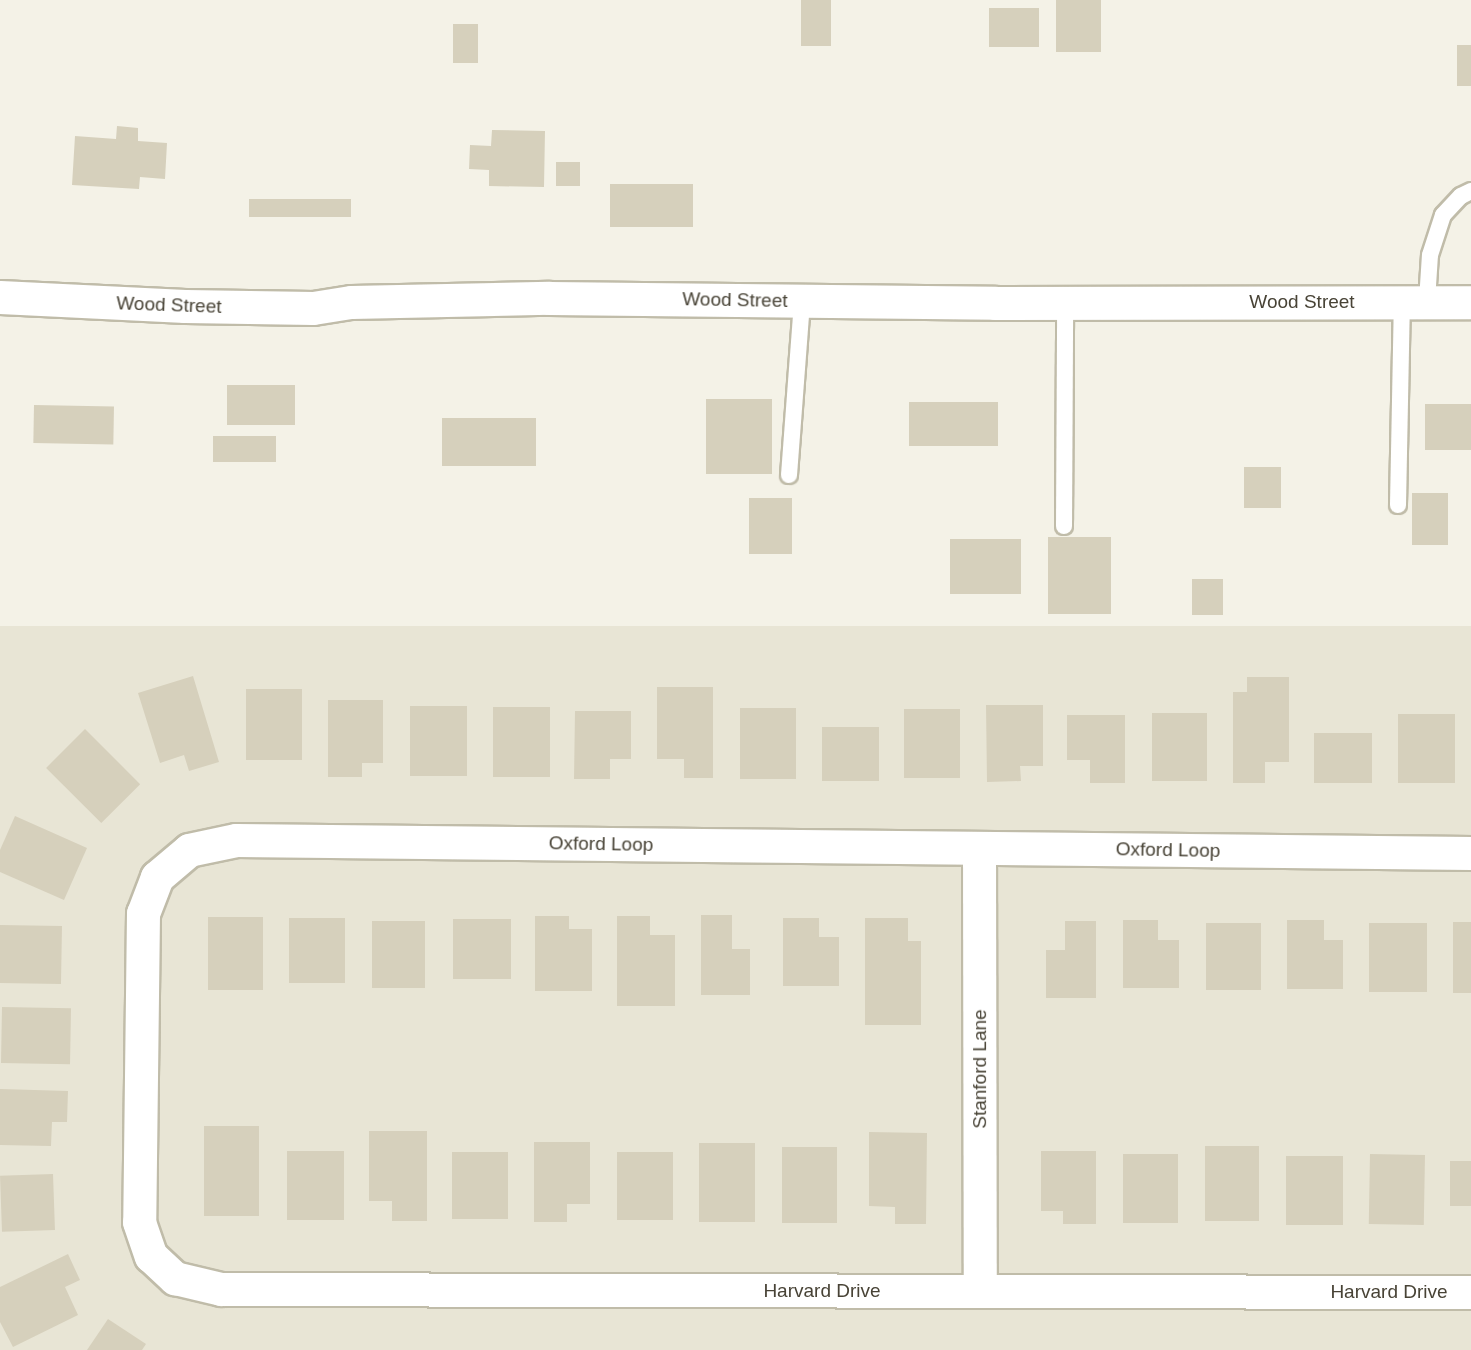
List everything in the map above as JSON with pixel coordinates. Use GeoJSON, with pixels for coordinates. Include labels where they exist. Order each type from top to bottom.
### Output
{"type":"FeatureCollection","features":[{"type":"Feature","properties":{"kind":"street","name":"Wood Street"},"geometry":{"type":"LineString","coordinates":[[0,297],[186,306],[313,308],[351,302],[549,298],[1065,303],[1471,302]]}},
{"type":"Feature","properties":{"kind":"street","name":"Oxford Loop"},"geometry":{"type":"LineString","coordinates":[[175,1278],[151,1256],[139,1222],[143,913],[157,877],[189,850],[236,840],[1471,853]]}},
{"type":"Feature","properties":{"kind":"street","name":"Stanford Lane"},"geometry":{"type":"LineString","coordinates":[[979,848],[980,1291]]}},
{"type":"Feature","properties":{"kind":"street","name":"Harvard Drive"},"geometry":{"type":"LineString","coordinates":[[175,1278],[221,1289],[1471,1292]]}},
{"type":"Feature","properties":{"kind":"lane"},"geometry":{"type":"LineString","coordinates":[[1398,505],[1414,301],[1443,215],[1461,196],[1471,191]]}},
{"type":"Feature","properties":{"kind":"lane"},"geometry":{"type":"LineString","coordinates":[[789,475],[802,301]]}},
{"type":"Feature","properties":{"kind":"lane"},"geometry":{"type":"LineString","coordinates":[[1064,527],[1065,303]]}},
{"type":"Feature","properties":{"kind":"shaded area"},"geometry":{"type":"Polygon","coordinates":[[[0,626],[1471,626],[1471,1350],[0,1350],[0,626]]]}},
{"type":"Feature","properties":{"kind":"building"},"geometry":{"type":"Polygon","coordinates":[[[801,0],[831,0],[831,46],[801,46],[801,0]]]}},
{"type":"Feature","properties":{"kind":"building"},"geometry":{"type":"Polygon","coordinates":[[[1056,0],[1101,0],[1101,52],[1056,52],[1056,0]]]}},
{"type":"Feature","properties":{"kind":"building"},"geometry":{"type":"Polygon","coordinates":[[[989,8],[1039,8],[1039,47],[989,47],[989,8]]]}},
{"type":"Feature","properties":{"kind":"building"},"geometry":{"type":"Polygon","coordinates":[[[453,24],[478,24],[478,63],[453,63],[453,24]]]}},
{"type":"Feature","properties":{"kind":"building"},"geometry":{"type":"Polygon","coordinates":[[[1457,45],[1471,45],[1471,86],[1457,86],[1457,45]]]}},
{"type":"Feature","properties":{"kind":"building"},"geometry":{"type":"Polygon","coordinates":[[[117,126],[138,128],[138,141],[167,143],[165,179],[140,177],[139,189],[72,185],[75,136],[116,139],[117,126]]]}},
{"type":"Feature","properties":{"kind":"building"},"geometry":{"type":"Polygon","coordinates":[[[492,130],[545,131],[544,187],[489,186],[489,170],[469,169],[470,145],[491,146],[492,130]]]}},
{"type":"Feature","properties":{"kind":"building"},"geometry":{"type":"Polygon","coordinates":[[[556,162],[580,162],[580,186],[556,186],[556,162]]]}},
{"type":"Feature","properties":{"kind":"building"},"geometry":{"type":"Polygon","coordinates":[[[610,184],[693,184],[693,227],[610,227],[610,184]]]}},
{"type":"Feature","properties":{"kind":"building"},"geometry":{"type":"Polygon","coordinates":[[[249,199],[351,199],[351,217],[249,217],[249,199]]]}},
{"type":"Feature","properties":{"kind":"building"},"geometry":{"type":"Polygon","coordinates":[[[227,385],[295,385],[295,425],[227,425],[227,385]]]}},
{"type":"Feature","properties":{"kind":"building"},"geometry":{"type":"Polygon","coordinates":[[[706,399],[772,399],[772,474],[706,474],[706,399]]]}},
{"type":"Feature","properties":{"kind":"building"},"geometry":{"type":"Polygon","coordinates":[[[909,402],[998,402],[998,446],[909,446],[909,402]]]}},
{"type":"Feature","properties":{"kind":"building"},"geometry":{"type":"Polygon","coordinates":[[[1425,404],[1471,404],[1471,450],[1425,450],[1425,404]]]}},
{"type":"Feature","properties":{"kind":"building"},"geometry":{"type":"Polygon","coordinates":[[[34,405],[114,406],[113,444],[33,443],[34,405]]]}},
{"type":"Feature","properties":{"kind":"building"},"geometry":{"type":"Polygon","coordinates":[[[442,418],[536,418],[536,466],[442,466],[442,418]]]}},
{"type":"Feature","properties":{"kind":"building"},"geometry":{"type":"Polygon","coordinates":[[[213,436],[276,436],[276,462],[213,462],[213,436]]]}},
{"type":"Feature","properties":{"kind":"building"},"geometry":{"type":"Polygon","coordinates":[[[1244,467],[1281,467],[1281,508],[1244,508],[1244,467]]]}},
{"type":"Feature","properties":{"kind":"building"},"geometry":{"type":"Polygon","coordinates":[[[1412,493],[1448,493],[1448,545],[1412,545],[1412,493]]]}},
{"type":"Feature","properties":{"kind":"building"},"geometry":{"type":"Polygon","coordinates":[[[749,498],[792,498],[792,554],[749,554],[749,498]]]}},
{"type":"Feature","properties":{"kind":"building"},"geometry":{"type":"Polygon","coordinates":[[[1048,537],[1111,537],[1111,614],[1048,614],[1048,537]]]}},
{"type":"Feature","properties":{"kind":"building"},"geometry":{"type":"Polygon","coordinates":[[[950,539],[1021,539],[1021,594],[950,594],[950,539]]]}},
{"type":"Feature","properties":{"kind":"building"},"geometry":{"type":"Polygon","coordinates":[[[1192,579],[1223,579],[1223,615],[1192,615],[1192,579]]]}},
{"type":"Feature","properties":{"kind":"building"},"geometry":{"type":"Polygon","coordinates":[[[193,676],[219,762],[189,771],[184,755],[160,763],[138,693],[193,676]]]}},
{"type":"Feature","properties":{"kind":"building"},"geometry":{"type":"Polygon","coordinates":[[[1247,677],[1289,677],[1289,762],[1265,762],[1265,783],[1233,783],[1233,692],[1247,692],[1247,677]]]}},
{"type":"Feature","properties":{"kind":"building"},"geometry":{"type":"Polygon","coordinates":[[[657,687],[713,687],[713,778],[684,778],[684,759],[657,759],[657,687]]]}},
{"type":"Feature","properties":{"kind":"building"},"geometry":{"type":"Polygon","coordinates":[[[246,689],[302,689],[302,760],[246,760],[246,689]]]}},
{"type":"Feature","properties":{"kind":"building"},"geometry":{"type":"Polygon","coordinates":[[[328,700],[383,700],[383,763],[362,763],[362,777],[328,777],[328,700]]]}},
{"type":"Feature","properties":{"kind":"building"},"geometry":{"type":"Polygon","coordinates":[[[986,705],[1043,705],[1043,766],[1020,766],[1021,781],[987,782],[986,705]]]}},
{"type":"Feature","properties":{"kind":"building"},"geometry":{"type":"Polygon","coordinates":[[[410,706],[467,706],[467,776],[410,776],[410,706]]]}},
{"type":"Feature","properties":{"kind":"building"},"geometry":{"type":"Polygon","coordinates":[[[493,707],[550,707],[550,777],[493,777],[493,707]]]}},
{"type":"Feature","properties":{"kind":"building"},"geometry":{"type":"Polygon","coordinates":[[[740,708],[796,708],[796,779],[740,779],[740,708]]]}},
{"type":"Feature","properties":{"kind":"building"},"geometry":{"type":"Polygon","coordinates":[[[904,709],[960,709],[960,778],[904,778],[904,709]]]}},
{"type":"Feature","properties":{"kind":"building"},"geometry":{"type":"Polygon","coordinates":[[[575,711],[631,711],[631,759],[610,759],[610,779],[574,779],[575,711]]]}},
{"type":"Feature","properties":{"kind":"building"},"geometry":{"type":"Polygon","coordinates":[[[1152,713],[1207,713],[1207,781],[1152,781],[1152,713]]]}},
{"type":"Feature","properties":{"kind":"building"},"geometry":{"type":"Polygon","coordinates":[[[1398,714],[1455,714],[1455,783],[1398,783],[1398,714]]]}},
{"type":"Feature","properties":{"kind":"building"},"geometry":{"type":"Polygon","coordinates":[[[1067,715],[1125,715],[1125,783],[1090,783],[1090,760],[1067,760],[1067,715]]]}},
{"type":"Feature","properties":{"kind":"building"},"geometry":{"type":"Polygon","coordinates":[[[822,727],[879,727],[879,781],[822,781],[822,727]]]}},
{"type":"Feature","properties":{"kind":"building"},"geometry":{"type":"Polygon","coordinates":[[[85,729],[140,784],[101,823],[46,768],[85,729]]]}},
{"type":"Feature","properties":{"kind":"building"},"geometry":{"type":"Polygon","coordinates":[[[1314,733],[1372,733],[1372,783],[1314,783],[1314,733]]]}},
{"type":"Feature","properties":{"kind":"building"},"geometry":{"type":"Polygon","coordinates":[[[15,816],[87,848],[64,900],[0,872],[0,850],[15,816]]]}},
{"type":"Feature","properties":{"kind":"building"},"geometry":{"type":"Polygon","coordinates":[[[701,915],[732,915],[732,949],[750,949],[750,995],[701,995],[701,915]]]}},
{"type":"Feature","properties":{"kind":"building"},"geometry":{"type":"Polygon","coordinates":[[[535,916],[569,916],[569,929],[592,929],[592,991],[535,991],[535,916]]]}},
{"type":"Feature","properties":{"kind":"building"},"geometry":{"type":"Polygon","coordinates":[[[617,916],[650,916],[650,935],[675,935],[675,1006],[617,1006],[617,916]]]}},
{"type":"Feature","properties":{"kind":"building"},"geometry":{"type":"Polygon","coordinates":[[[208,917],[263,917],[263,990],[208,990],[208,917]]]}},
{"type":"Feature","properties":{"kind":"building"},"geometry":{"type":"Polygon","coordinates":[[[289,918],[345,918],[345,983],[289,983],[289,918]]]}},
{"type":"Feature","properties":{"kind":"building"},"geometry":{"type":"Polygon","coordinates":[[[783,918],[819,918],[819,937],[839,937],[839,986],[783,986],[783,918]]]}},
{"type":"Feature","properties":{"kind":"building"},"geometry":{"type":"Polygon","coordinates":[[[865,918],[908,918],[908,941],[921,941],[921,1025],[865,1025],[865,918]]]}},
{"type":"Feature","properties":{"kind":"building"},"geometry":{"type":"Polygon","coordinates":[[[453,919],[511,919],[511,979],[453,979],[453,919]]]}},
{"type":"Feature","properties":{"kind":"building"},"geometry":{"type":"Polygon","coordinates":[[[1123,920],[1158,920],[1158,940],[1179,940],[1179,988],[1123,988],[1123,920]]]}},
{"type":"Feature","properties":{"kind":"building"},"geometry":{"type":"Polygon","coordinates":[[[1287,920],[1324,920],[1324,940],[1343,940],[1343,989],[1287,989],[1287,920]]]}},
{"type":"Feature","properties":{"kind":"building"},"geometry":{"type":"Polygon","coordinates":[[[372,921],[425,921],[425,988],[372,988],[372,921]]]}},
{"type":"Feature","properties":{"kind":"building"},"geometry":{"type":"Polygon","coordinates":[[[1065,921],[1096,921],[1096,998],[1046,998],[1046,950],[1065,950],[1065,921]]]}},
{"type":"Feature","properties":{"kind":"building"},"geometry":{"type":"Polygon","coordinates":[[[1453,922],[1471,922],[1471,993],[1453,993],[1453,922]]]}},
{"type":"Feature","properties":{"kind":"building"},"geometry":{"type":"Polygon","coordinates":[[[1206,923],[1261,923],[1261,990],[1206,990],[1206,923]]]}},
{"type":"Feature","properties":{"kind":"building"},"geometry":{"type":"Polygon","coordinates":[[[1369,923],[1427,923],[1427,992],[1369,992],[1369,923]]]}},
{"type":"Feature","properties":{"kind":"building"},"geometry":{"type":"Polygon","coordinates":[[[0,925],[62,926],[61,984],[0,983],[0,925]]]}},
{"type":"Feature","properties":{"kind":"building"},"geometry":{"type":"Polygon","coordinates":[[[2,1007],[71,1008],[70,1064],[1,1063],[2,1007]]]}},
{"type":"Feature","properties":{"kind":"building"},"geometry":{"type":"Polygon","coordinates":[[[0,1089],[68,1091],[67,1122],[52,1122],[51,1146],[0,1145],[0,1089]]]}},
{"type":"Feature","properties":{"kind":"building"},"geometry":{"type":"Polygon","coordinates":[[[204,1126],[259,1126],[259,1216],[204,1216],[204,1126]]]}},
{"type":"Feature","properties":{"kind":"building"},"geometry":{"type":"Polygon","coordinates":[[[369,1131],[427,1131],[427,1221],[392,1221],[392,1201],[369,1201],[369,1131]]]}},
{"type":"Feature","properties":{"kind":"building"},"geometry":{"type":"Polygon","coordinates":[[[869,1132],[927,1133],[926,1224],[895,1224],[895,1207],[869,1206],[869,1132]]]}},
{"type":"Feature","properties":{"kind":"building"},"geometry":{"type":"Polygon","coordinates":[[[534,1142],[590,1142],[590,1204],[567,1204],[567,1222],[534,1222],[534,1142]]]}},
{"type":"Feature","properties":{"kind":"building"},"geometry":{"type":"Polygon","coordinates":[[[699,1143],[755,1143],[755,1222],[699,1222],[699,1143]]]}},
{"type":"Feature","properties":{"kind":"building"},"geometry":{"type":"Polygon","coordinates":[[[1205,1146],[1259,1146],[1259,1221],[1205,1221],[1205,1146]]]}},
{"type":"Feature","properties":{"kind":"building"},"geometry":{"type":"Polygon","coordinates":[[[782,1147],[837,1147],[837,1223],[782,1223],[782,1147]]]}},
{"type":"Feature","properties":{"kind":"building"},"geometry":{"type":"Polygon","coordinates":[[[287,1151],[344,1151],[344,1220],[287,1220],[287,1151]]]}},
{"type":"Feature","properties":{"kind":"building"},"geometry":{"type":"Polygon","coordinates":[[[1041,1151],[1096,1151],[1096,1224],[1063,1224],[1063,1211],[1041,1211],[1041,1151]]]}},
{"type":"Feature","properties":{"kind":"building"},"geometry":{"type":"Polygon","coordinates":[[[452,1152],[508,1152],[508,1219],[452,1219],[452,1152]]]}},
{"type":"Feature","properties":{"kind":"building"},"geometry":{"type":"Polygon","coordinates":[[[617,1152],[673,1152],[673,1220],[617,1220],[617,1152]]]}},
{"type":"Feature","properties":{"kind":"building"},"geometry":{"type":"Polygon","coordinates":[[[1123,1154],[1178,1154],[1178,1223],[1123,1223],[1123,1154]]]}},
{"type":"Feature","properties":{"kind":"building"},"geometry":{"type":"Polygon","coordinates":[[[1370,1154],[1425,1155],[1424,1225],[1369,1224],[1370,1154]]]}},
{"type":"Feature","properties":{"kind":"building"},"geometry":{"type":"Polygon","coordinates":[[[1286,1156],[1343,1156],[1343,1225],[1286,1225],[1286,1156]]]}},
{"type":"Feature","properties":{"kind":"building"},"geometry":{"type":"Polygon","coordinates":[[[1450,1161],[1471,1161],[1471,1206],[1450,1206],[1450,1161]]]}},
{"type":"Feature","properties":{"kind":"building"},"geometry":{"type":"Polygon","coordinates":[[[53,1174],[55,1230],[2,1232],[0,1176],[53,1174]]]}},
{"type":"Feature","properties":{"kind":"building"},"geometry":{"type":"Polygon","coordinates":[[[68,1254],[80,1280],[65,1287],[78,1315],[13,1347],[0,1322],[0,1287],[68,1254]]]}},
{"type":"Feature","properties":{"kind":"building"},"geometry":{"type":"Polygon","coordinates":[[[108,1319],[146,1344],[142,1350],[87,1350],[108,1319]]]}}]}
